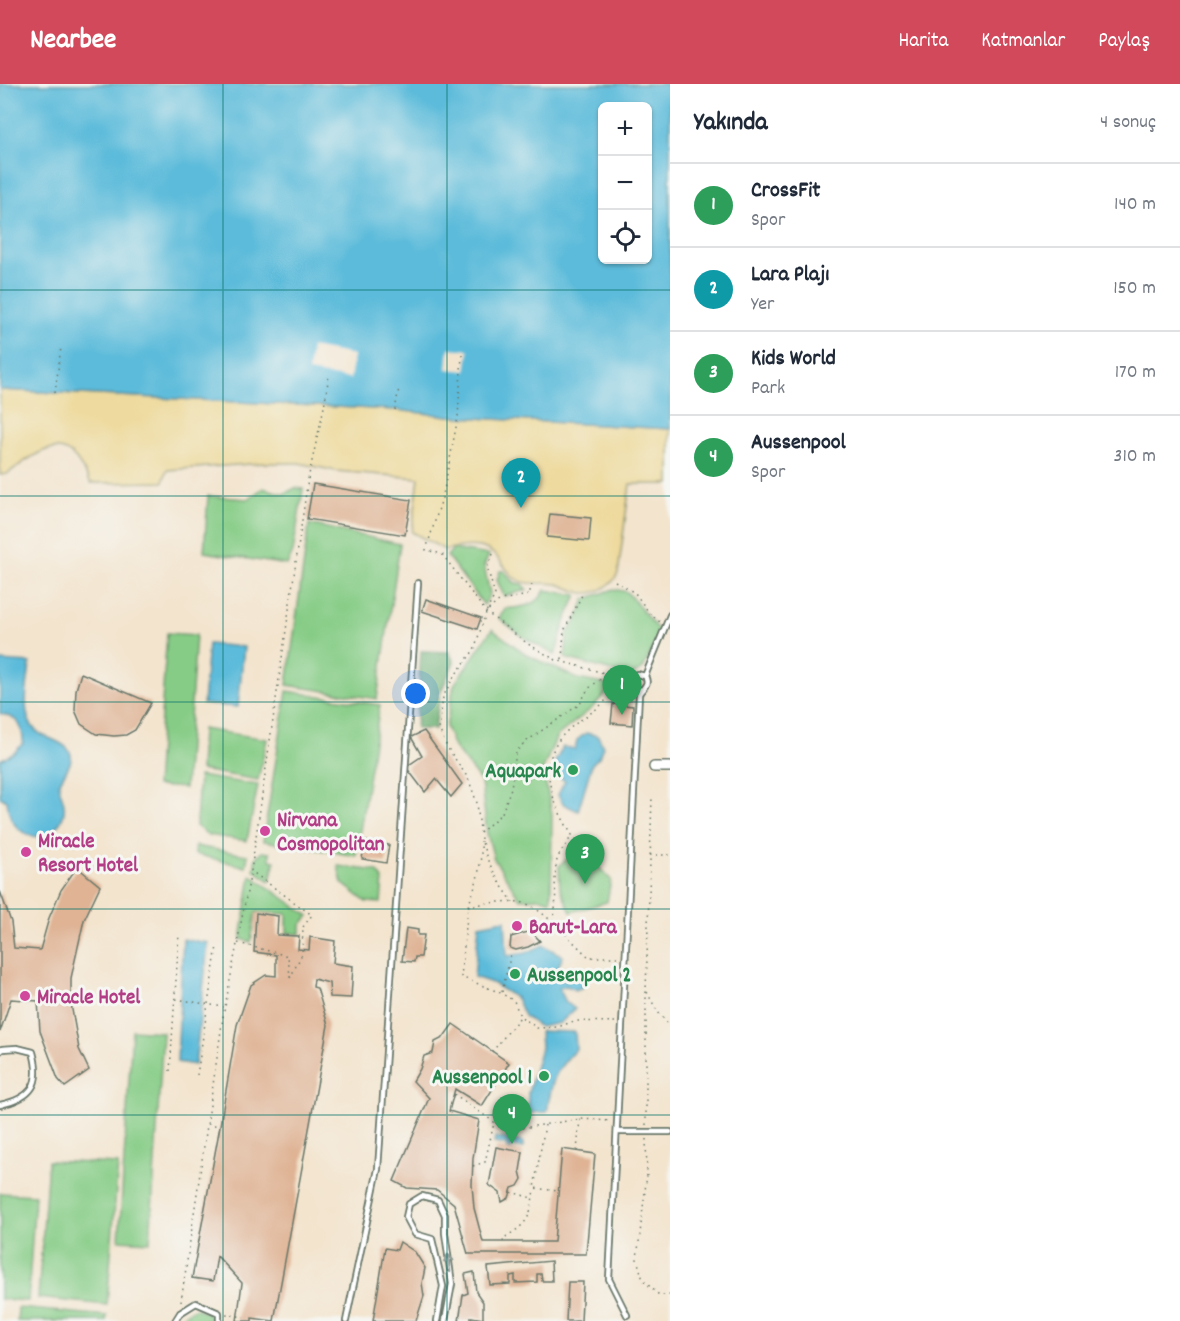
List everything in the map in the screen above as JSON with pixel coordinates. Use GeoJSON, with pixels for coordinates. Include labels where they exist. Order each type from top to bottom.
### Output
{"type":"FeatureCollection","features":[{"type":"Feature","properties":{"kind":"street"},"geometry":{"type":"LineString","coordinates":[[654,767],[670,767]]}},
{"type":"Feature","properties":{"kind":"lane"},"geometry":{"type":"LineString","coordinates":[[346,1321],[378,1169],[418,583]]}},
{"type":"Feature","properties":{"kind":"lane"},"geometry":{"type":"LineString","coordinates":[[627,1315],[609,1279],[639,694],[647,684],[645,676],[670,615]]}},
{"type":"Feature","properties":{"kind":"lane"},"geometry":{"type":"LineString","coordinates":[[641,690],[633,688],[631,680],[637,674],[645,676]]}},
{"type":"Feature","properties":{"kind":"lane"},"geometry":{"type":"LineString","coordinates":[[0,1052],[2,1049],[17,1048],[33,1052],[36,1063],[36,1080],[29,1094],[13,1102],[0,1105]]}},
{"type":"Feature","properties":{"kind":"lane"},"geometry":{"type":"LineString","coordinates":[[617,1132],[670,1132]]}},
{"type":"Feature","properties":{"kind":"lane"},"geometry":{"type":"LineString","coordinates":[[437,1321],[443,1286],[432,1239],[415,1234],[406,1217],[409,1204],[422,1196],[438,1200],[445,1215],[445,1233],[452,1284],[445,1321]]}},
{"type":"Feature","properties":{"kind":"lane"},"geometry":{"type":"LineString","coordinates":[[175,1321],[180,1313],[196,1303],[219,1313],[219,1321]]}},
{"type":"Feature","properties":{"kind":"path"},"geometry":{"type":"LineString","coordinates":[[55,393],[62,347]]}},
{"type":"Feature","properties":{"kind":"path"},"geometry":{"type":"LineString","coordinates":[[462,355],[458,417],[443,495],[426,550],[442,554],[486,612],[528,644],[562,661],[631,680]]}},
{"type":"Feature","properties":{"kind":"path"},"geometry":{"type":"LineString","coordinates":[[180,1313],[225,1007],[251,871],[304,502],[328,375]]}},
{"type":"Feature","properties":{"kind":"path"},"geometry":{"type":"LineString","coordinates":[[395,410],[399,388]]}},
{"type":"Feature","properties":{"kind":"path"},"geometry":{"type":"LineString","coordinates":[[304,502],[310,503]]}},
{"type":"Feature","properties":{"kind":"path"},"geometry":{"type":"LineString","coordinates":[[493,554],[488,567],[495,595],[486,612],[474,650],[453,678],[443,697],[439,729],[447,747],[468,778],[477,803],[480,832],[482,857],[477,885],[468,906],[461,976],[514,1001],[520,1016],[537,1028],[558,1027],[574,1021],[617,1022]]}},
{"type":"Feature","properties":{"kind":"path"},"geometry":{"type":"LineString","coordinates":[[615,581],[635,593],[650,614],[666,626]]}},
{"type":"Feature","properties":{"kind":"path"},"geometry":{"type":"LineString","coordinates":[[486,612],[500,600],[529,595],[532,584]]}},
{"type":"Feature","properties":{"kind":"path"},"geometry":{"type":"LineString","coordinates":[[562,661],[564,631],[583,592]]}},
{"type":"Feature","properties":{"kind":"path"},"geometry":{"type":"LineString","coordinates":[[480,832],[502,813],[511,788],[516,752],[524,743],[580,704],[588,689],[608,674]]}},
{"type":"Feature","properties":{"kind":"path"},"geometry":{"type":"LineString","coordinates":[[552,922],[557,906],[555,877],[558,857],[572,835],[549,789],[549,763],[559,740],[607,699],[619,686],[621,677]]}},
{"type":"Feature","properties":{"kind":"path"},"geometry":{"type":"LineString","coordinates":[[652,797],[646,991],[647,1174],[637,1259],[643,1280],[659,1295],[670,1295]]}},
{"type":"Feature","properties":{"kind":"path"},"geometry":{"type":"LineString","coordinates":[[480,832],[487,859],[513,902]]}},
{"type":"Feature","properties":{"kind":"path"},"geometry":{"type":"LineString","coordinates":[[650,855],[670,855]]}},
{"type":"Feature","properties":{"kind":"path"},"geometry":{"type":"LineString","coordinates":[[237,943],[288,956],[290,978],[302,954],[303,927],[312,915],[251,871]]}},
{"type":"Feature","properties":{"kind":"path"},"geometry":{"type":"LineString","coordinates":[[468,906],[524,902],[552,922],[589,957],[621,956]]}},
{"type":"Feature","properties":{"kind":"path"},"geometry":{"type":"LineString","coordinates":[[170,1071],[179,934]]}},
{"type":"Feature","properties":{"kind":"path"},"geometry":{"type":"LineString","coordinates":[[197,1075],[217,946]]}},
{"type":"Feature","properties":{"kind":"path"},"geometry":{"type":"LineString","coordinates":[[501,993],[511,953]]}},
{"type":"Feature","properties":{"kind":"path"},"geometry":{"type":"LineString","coordinates":[[646,991],[657,1011],[670,1026]]}},
{"type":"Feature","properties":{"kind":"path"},"geometry":{"type":"LineString","coordinates":[[176,999],[225,1007]]}},
{"type":"Feature","properties":{"kind":"path"},"geometry":{"type":"LineString","coordinates":[[492,1052],[520,1016]]}},
{"type":"Feature","properties":{"kind":"path"},"geometry":{"type":"LineString","coordinates":[[454,1094],[494,1122],[522,1128],[580,1119],[617,1121]]}},
{"type":"Feature","properties":{"kind":"path"},"geometry":{"type":"LineString","coordinates":[[577,1151],[580,1119]]}},
{"type":"Feature","properties":{"kind":"path"},"geometry":{"type":"LineString","coordinates":[[473,1166],[485,1162],[494,1122]]}},
{"type":"Feature","properties":{"kind":"path"},"geometry":{"type":"LineString","coordinates":[[207,1124],[220,1126]]}},
{"type":"Feature","properties":{"kind":"path"},"geometry":{"type":"LineString","coordinates":[[503,1242],[504,1238],[517,1230],[531,1215],[545,1124]]}},
{"type":"Feature","properties":{"kind":"path"},"geometry":{"type":"LineString","coordinates":[[534,1188],[558,1191]]}},
{"type":"Feature","properties":{"kind":"path"},"geometry":{"type":"LineString","coordinates":[[511,1192],[533,1198]]}},
{"type":"Feature","properties":{"kind":"path"},"geometry":{"type":"LineString","coordinates":[[219,1313],[244,1317]]}},
{"type":"Feature","properties":{"kind":"green space"},"geometry":{"type":"Polygon","coordinates":[[[263,488],[284,494],[295,488],[303,489],[293,552],[287,565],[204,552],[208,496],[248,499],[263,488]]]}},
{"type":"Feature","properties":{"kind":"green space"},"geometry":{"type":"Polygon","coordinates":[[[309,524],[400,544],[377,699],[287,685],[309,524]]]}},
{"type":"Feature","properties":{"kind":"green space"},"geometry":{"type":"Polygon","coordinates":[[[453,549],[489,555],[484,566],[490,594],[484,605],[447,556],[453,549]]]}},
{"type":"Feature","properties":{"kind":"green space"},"geometry":{"type":"Polygon","coordinates":[[[500,571],[504,571],[515,583],[522,584],[527,590],[504,596],[497,580],[500,571]]]}},
{"type":"Feature","properties":{"kind":"green space"},"geometry":{"type":"Polygon","coordinates":[[[614,589],[627,592],[660,632],[643,669],[630,676],[565,658],[568,632],[577,620],[585,599],[614,589]]]}},
{"type":"Feature","properties":{"kind":"green space"},"geometry":{"type":"Polygon","coordinates":[[[545,590],[577,595],[565,622],[555,655],[523,637],[499,618],[505,609],[522,607],[538,600],[545,590]]]}},
{"type":"Feature","properties":{"kind":"green space"},"geometry":{"type":"Polygon","coordinates":[[[492,629],[527,655],[578,679],[613,686],[591,709],[557,736],[543,769],[552,814],[551,901],[542,898],[520,899],[494,859],[487,833],[481,782],[454,747],[446,727],[454,685],[492,629]]]}},
{"type":"Feature","properties":{"kind":"green space"},"geometry":{"type":"Polygon","coordinates":[[[167,633],[196,635],[185,788],[156,786],[167,633]]]}},
{"type":"Feature","properties":{"kind":"green space"},"geometry":{"type":"Polygon","coordinates":[[[421,651],[449,652],[454,662],[440,694],[435,729],[416,729],[421,651]]]}},
{"type":"Feature","properties":{"kind":"green space"},"geometry":{"type":"Polygon","coordinates":[[[287,691],[380,705],[356,856],[263,841],[287,691]]]}},
{"type":"Feature","properties":{"kind":"green space"},"geometry":{"type":"Polygon","coordinates":[[[202,729],[267,739],[258,780],[200,770],[202,729]]]}},
{"type":"Feature","properties":{"kind":"green space"},"geometry":{"type":"Polygon","coordinates":[[[199,776],[258,785],[247,841],[208,835],[196,826],[199,776]]]}},
{"type":"Feature","properties":{"kind":"green space"},"geometry":{"type":"Polygon","coordinates":[[[195,846],[248,855],[246,867],[195,854],[195,846]]]}},
{"type":"Feature","properties":{"kind":"green space"},"geometry":{"type":"Polygon","coordinates":[[[576,851],[594,854],[597,865],[611,880],[607,902],[571,912],[560,888],[559,866],[576,851]]]}},
{"type":"Feature","properties":{"kind":"green space"},"geometry":{"type":"Polygon","coordinates":[[[262,852],[270,853],[270,860],[275,861],[270,881],[254,870],[256,857],[262,852]]]}},
{"type":"Feature","properties":{"kind":"green space"},"geometry":{"type":"Polygon","coordinates":[[[338,866],[377,871],[383,879],[381,903],[366,902],[342,883],[338,866]]]}},
{"type":"Feature","properties":{"kind":"green space"},"geometry":{"type":"Polygon","coordinates":[[[251,875],[309,916],[301,925],[301,934],[287,933],[287,914],[256,912],[251,942],[241,939],[251,875]]]}},
{"type":"Feature","properties":{"kind":"green space"},"geometry":{"type":"Polygon","coordinates":[[[132,1030],[163,1032],[150,1242],[119,1240],[132,1030]]]}},
{"type":"Feature","properties":{"kind":"green space"},"geometry":{"type":"Polygon","coordinates":[[[48,1161],[118,1164],[107,1305],[38,1298],[48,1161]]]}},
{"type":"Feature","properties":{"kind":"green space"},"geometry":{"type":"Polygon","coordinates":[[[0,1193],[35,1195],[28,1301],[0,1299],[0,1193]]]}},
{"type":"Feature","properties":{"kind":"green space"},"geometry":{"type":"Polygon","coordinates":[[[18,1308],[107,1316],[106,1321],[17,1321],[18,1308]]]}},
{"type":"Feature","properties":{"kind":"green space"},"geometry":{"type":"Polygon","coordinates":[[[196,1308],[208,1313],[212,1321],[181,1321],[183,1315],[196,1308]]]}},
{"type":"Feature","properties":{"kind":"sand"},"geometry":{"type":"Polygon","coordinates":[[[0,390],[395,410],[458,417],[670,429],[670,484],[630,484],[618,573],[613,581],[604,588],[584,593],[557,584],[521,581],[512,576],[495,555],[486,549],[471,546],[445,550],[412,532],[419,478],[336,471],[299,463],[264,463],[167,470],[163,482],[91,483],[76,459],[68,452],[59,449],[41,452],[7,474],[0,475],[0,390]]]}},
{"type":"Feature","properties":{"kind":"water"},"geometry":{"type":"Polygon","coordinates":[[[0,84],[670,84],[670,429],[458,417],[395,410],[0,390],[0,84]]]}},
{"type":"Feature","properties":{"kind":"water"},"geometry":{"type":"Polygon","coordinates":[[[208,644],[244,647],[238,707],[203,704],[208,644]]]}},
{"type":"Feature","properties":{"kind":"water"},"geometry":{"type":"Polygon","coordinates":[[[0,661],[30,663],[26,705],[31,724],[37,732],[60,743],[70,752],[70,764],[59,785],[64,803],[64,814],[59,824],[45,838],[29,835],[17,828],[10,817],[7,801],[0,797],[0,760],[15,752],[23,743],[22,731],[18,723],[11,717],[0,714],[0,661]]]}},
{"type":"Feature","properties":{"kind":"water","name":"Aquapark"},"geometry":{"type":"Polygon","coordinates":[[[586,733],[598,736],[603,746],[599,757],[592,764],[578,811],[563,804],[558,795],[565,781],[556,775],[555,762],[563,747],[575,749],[577,740],[586,733]]]}},
{"type":"Feature","properties":{"kind":"water","name":"Aussenpool 2"},"geometry":{"type":"Polygon","coordinates":[[[505,920],[507,956],[526,953],[543,945],[563,956],[556,972],[557,980],[567,980],[573,972],[584,976],[583,987],[575,990],[567,986],[559,988],[566,1002],[575,1009],[560,1023],[540,1027],[524,1016],[516,998],[492,983],[474,977],[479,925],[505,920]]]}},
{"type":"Feature","properties":{"kind":"water"},"geometry":{"type":"Polygon","coordinates":[[[183,939],[208,943],[195,1065],[177,1062],[183,939]]]}},
{"type":"Feature","properties":{"kind":"water","name":"Aussenpool 1"},"geometry":{"type":"Polygon","coordinates":[[[540,1031],[575,1032],[576,1049],[558,1071],[550,1092],[547,1112],[528,1113],[528,1093],[541,1048],[540,1031]]]}},
{"type":"Feature","properties":{"kind":"water"},"geometry":{"type":"Polygon","coordinates":[[[495,1137],[523,1142],[523,1148],[512,1146],[511,1150],[507,1149],[507,1145],[494,1143],[495,1137]]]}},
{"type":"Feature","properties":{"kind":"pier"},"geometry":{"type":"Polygon","coordinates":[[[311,347],[354,355],[350,379],[308,372],[311,347]]]}},
{"type":"Feature","properties":{"kind":"pier"},"geometry":{"type":"Polygon","coordinates":[[[449,348],[469,350],[466,371],[447,369],[449,348]]]}},
{"type":"Feature","properties":{"kind":"building"},"geometry":{"type":"Polygon","coordinates":[[[313,484],[411,500],[405,535],[307,519],[313,484]]]}},
{"type":"Feature","properties":{"kind":"building"},"geometry":{"type":"Polygon","coordinates":[[[550,514],[591,518],[589,541],[547,537],[550,514]]]}},
{"type":"Feature","properties":{"kind":"building"},"geometry":{"type":"Polygon","coordinates":[[[426,599],[481,618],[477,629],[422,611],[426,599]]]}},
{"type":"Feature","properties":{"kind":"building"},"geometry":{"type":"Polygon","coordinates":[[[81,673],[151,703],[135,730],[126,735],[96,734],[81,724],[75,710],[76,690],[81,673]]]}},
{"type":"Feature","properties":{"kind":"building"},"geometry":{"type":"Polygon","coordinates":[[[613,704],[633,706],[632,725],[611,723],[613,704]]]}},
{"type":"Feature","properties":{"kind":"building"},"geometry":{"type":"Polygon","coordinates":[[[424,731],[462,784],[451,797],[436,779],[425,792],[406,767],[422,756],[411,737],[424,731]]]}},
{"type":"Feature","properties":{"kind":"building"},"geometry":{"type":"Polygon","coordinates":[[[365,841],[389,845],[386,863],[362,859],[365,841]]]}},
{"type":"Feature","properties":{"kind":"building"},"geometry":{"type":"Polygon","coordinates":[[[77,867],[100,886],[84,920],[71,978],[71,1004],[79,1049],[89,1070],[65,1087],[58,1079],[40,1031],[38,1001],[11,999],[0,1032],[0,891],[11,922],[14,948],[40,950],[49,918],[61,890],[77,867]]]}},
{"type":"Feature","properties":{"kind":"building"},"geometry":{"type":"Polygon","coordinates":[[[256,913],[278,916],[277,935],[299,936],[298,949],[309,950],[310,937],[335,941],[333,963],[353,966],[351,998],[330,997],[329,983],[314,979],[313,987],[317,988],[328,1025],[274,1321],[252,1318],[252,1321],[237,1321],[242,1283],[217,1256],[213,1281],[192,1278],[237,1025],[251,985],[266,975],[276,976],[276,955],[254,952],[256,913]]]}},
{"type":"Feature","properties":{"kind":"building"},"geometry":{"type":"Polygon","coordinates":[[[406,928],[418,930],[418,935],[424,935],[421,957],[415,957],[414,962],[402,961],[406,928]]]}},
{"type":"Feature","properties":{"kind":"building"},"geometry":{"type":"Polygon","coordinates":[[[531,931],[540,941],[516,950],[510,948],[511,937],[531,931]]]}},
{"type":"Feature","properties":{"kind":"building"},"geometry":{"type":"Polygon","coordinates":[[[453,1024],[509,1063],[482,1106],[455,1089],[449,1111],[479,1120],[473,1158],[472,1185],[474,1208],[483,1242],[554,1242],[562,1149],[595,1154],[586,1254],[468,1254],[454,1204],[437,1190],[407,1188],[394,1181],[429,1098],[413,1081],[424,1056],[433,1053],[435,1042],[443,1038],[453,1024]]]}},
{"type":"Feature","properties":{"kind":"building"},"geometry":{"type":"Polygon","coordinates":[[[496,1147],[523,1152],[520,1171],[522,1179],[518,1186],[512,1188],[509,1198],[502,1202],[500,1193],[489,1185],[496,1147]]]}},
{"type":"Feature","properties":{"kind":"building"},"geometry":{"type":"Polygon","coordinates":[[[400,1242],[415,1252],[425,1268],[422,1283],[424,1296],[416,1321],[373,1321],[385,1248],[397,1250],[400,1242]]]}},
{"type":"Feature","properties":{"kind":"building"},"geometry":{"type":"Polygon","coordinates":[[[551,1261],[552,1281],[542,1281],[541,1274],[537,1274],[537,1282],[515,1283],[515,1275],[510,1276],[510,1284],[490,1285],[488,1267],[551,1261]]]}},
{"type":"Feature","properties":{"kind":"building"},"geometry":{"type":"Polygon","coordinates":[[[474,1272],[476,1292],[483,1302],[483,1319],[471,1317],[471,1321],[459,1321],[463,1295],[468,1293],[465,1274],[474,1272]]]}},
{"type":"Feature","properties":{"kind":"building"},"geometry":{"type":"Polygon","coordinates":[[[568,1282],[583,1282],[581,1321],[566,1321],[568,1282]]]}},
{"type":"Feature","properties":{"kind":"place","name":"Lara Plajı"},"geometry":{"type":"Point","coordinates":[521,508]}},
{"type":"Feature","properties":{"kind":"place","name":"CrossFit"},"geometry":{"type":"Point","coordinates":[622,715]}},
{"type":"Feature","properties":{"kind":"place","name":"Aquapark"},"geometry":{"type":"Point","coordinates":[573,770]}},
{"type":"Feature","properties":{"kind":"place","name":"Nirvana Cosmopolitan"},"geometry":{"type":"Point","coordinates":[265,831]}},
{"type":"Feature","properties":{"kind":"place","name":"Miracle Resort Hotel"},"geometry":{"type":"Point","coordinates":[26,852]}},
{"type":"Feature","properties":{"kind":"place","name":"Kids World"},"geometry":{"type":"Point","coordinates":[585,884]}},
{"type":"Feature","properties":{"kind":"place","name":"Barut-Lara"},"geometry":{"type":"Point","coordinates":[517,926]}},
{"type":"Feature","properties":{"kind":"place","name":"Aussenpool 2"},"geometry":{"type":"Point","coordinates":[515,974]}},
{"type":"Feature","properties":{"kind":"place","name":"Miracle Hotel"},"geometry":{"type":"Point","coordinates":[25,996]}},
{"type":"Feature","properties":{"kind":"place","name":"Aussenpool 1"},"geometry":{"type":"Point","coordinates":[544,1076]}},
{"type":"Feature","properties":{"kind":"place","name":"Aussenpool"},"geometry":{"type":"Point","coordinates":[512,1144]}}]}
